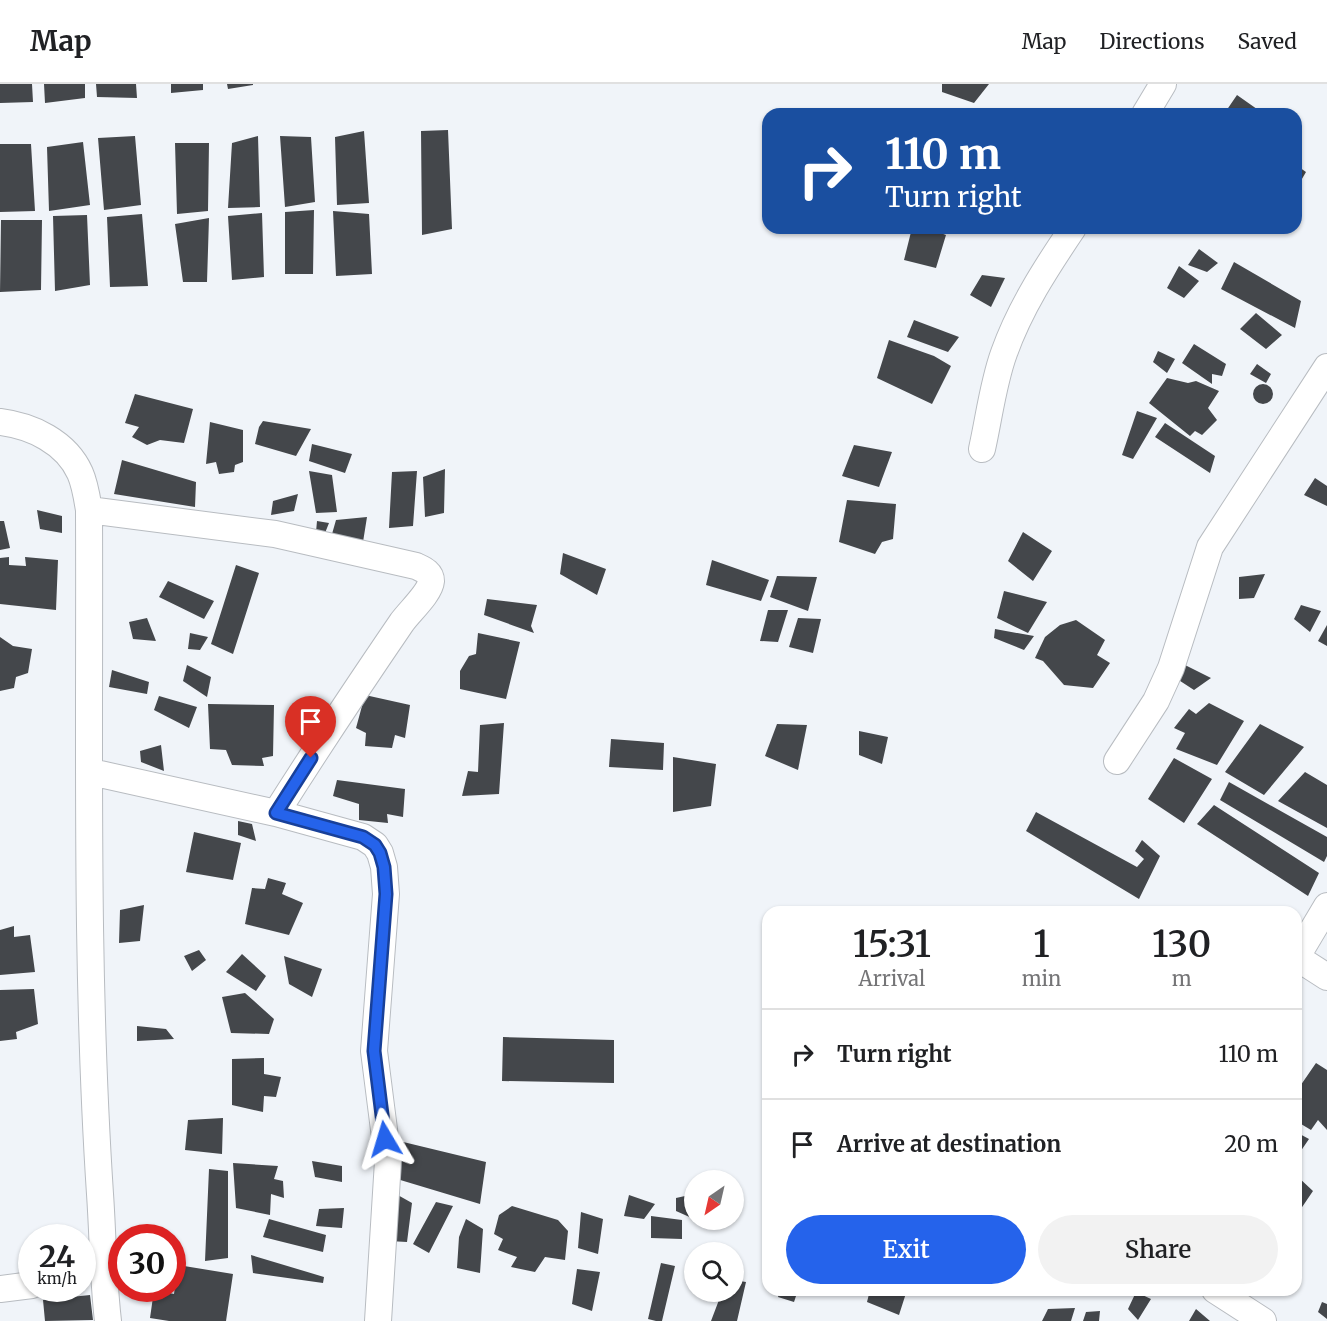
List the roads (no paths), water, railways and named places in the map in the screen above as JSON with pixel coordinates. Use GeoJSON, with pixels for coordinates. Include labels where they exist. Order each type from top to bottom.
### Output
{"type":"FeatureCollection","features":[{"type":"Feature","properties":{"kind":"street"},"geometry":{"type":"LineString","coordinates":[[1149,108],[1163,84]]}},
{"type":"Feature","properties":{"kind":"street"},"geometry":{"type":"LineString","coordinates":[[982,449],[1003,356],[1016,322],[1041,276],[1070,234]]}},
{"type":"Feature","properties":{"kind":"street"},"geometry":{"type":"LineString","coordinates":[[1117,761],[1156,701],[1167,676],[1210,547],[1327,367]]}},
{"type":"Feature","properties":{"kind":"street"},"geometry":{"type":"LineString","coordinates":[[0,422],[17,424],[41,434],[61,448],[74,461],[82,475],[90,510],[92,1048],[101,1212],[96,1251]]}},
{"type":"Feature","properties":{"kind":"street"},"geometry":{"type":"LineString","coordinates":[[90,510],[275,534],[416,566],[430,576],[428,589],[346,703],[276,813]]}},
{"type":"Feature","properties":{"kind":"street"},"geometry":{"type":"LineString","coordinates":[[91,772],[276,813],[363,837],[375,845],[380,853],[384,867],[386,894],[374,1051],[388,1161],[378,1321]]}},
{"type":"Feature","properties":{"kind":"street"},"geometry":{"type":"LineString","coordinates":[[1302,947],[1327,906]]}},
{"type":"Feature","properties":{"kind":"street"},"geometry":{"type":"LineString","coordinates":[[1302,961],[1327,977]]}},
{"type":"Feature","properties":{"kind":"street"},"geometry":{"type":"LineString","coordinates":[[96,1284],[108,1321]]}},
{"type":"Feature","properties":{"kind":"street"},"geometry":{"type":"LineString","coordinates":[[0,1289],[18,1287]]}},
{"type":"Feature","properties":{"kind":"street"},"geometry":{"type":"LineString","coordinates":[[1224,1296],[1263,1321]]}}]}
